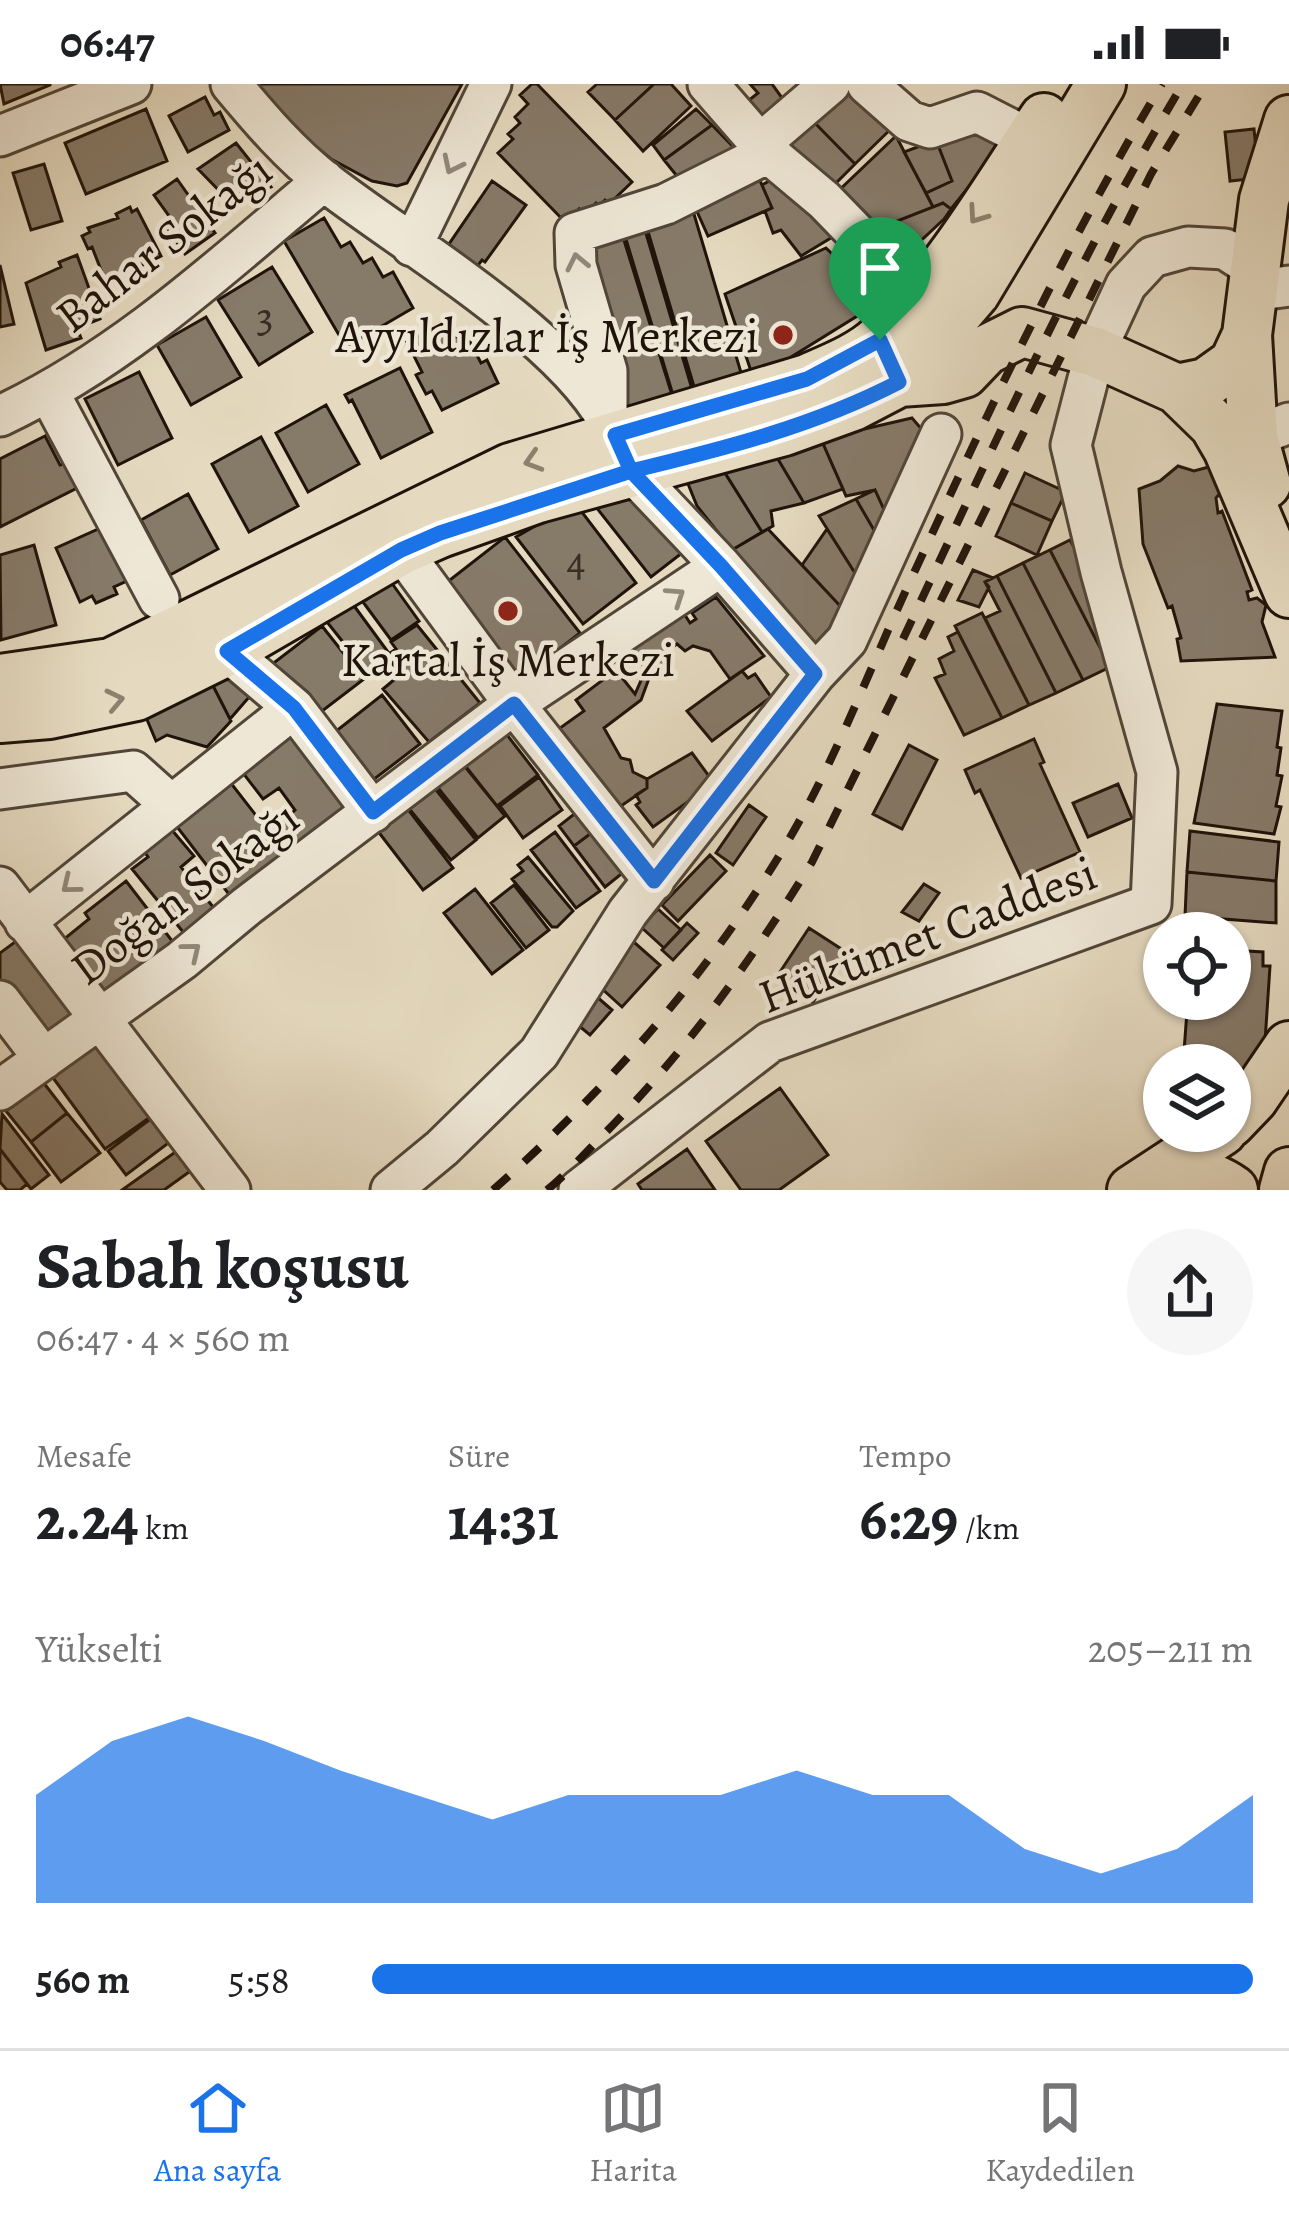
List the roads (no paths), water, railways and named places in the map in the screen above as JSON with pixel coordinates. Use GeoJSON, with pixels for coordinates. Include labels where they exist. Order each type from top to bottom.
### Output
{"type":"FeatureCollection","features":[{"type":"Feature","properties":{"kind":"main road"},"geometry":{"type":"LineString","coordinates":[[889,361],[931,281],[1067,84]]}},
{"type":"Feature","properties":{"kind":"main road"},"geometry":{"type":"LineString","coordinates":[[0,680],[111,662],[486,478],[807,379],[889,361],[975,293],[1102,84]]}},
{"type":"Feature","properties":{"kind":"main road"},"geometry":{"type":"LineString","coordinates":[[1288,122],[1264,200],[1260,295],[1271,430],[1270,498],[1289,544]]}},
{"type":"Feature","properties":{"kind":"main road"},"geometry":{"type":"LineString","coordinates":[[1177,388],[1205,383],[1234,363],[1260,295]]}},
{"type":"Feature","properties":{"kind":"main road"},"geometry":{"type":"LineString","coordinates":[[889,361],[943,380],[964,373],[986,350],[1022,332],[1095,352],[1177,388],[1214,425],[1228,449],[1289,593]]}},
{"type":"Feature","properties":{"kind":"main road"},"geometry":{"type":"LineString","coordinates":[[0,718],[49,714],[136,696],[227,651],[401,550],[538,498],[618,441]]}},
{"type":"Feature","properties":{"kind":"main road"},"geometry":{"type":"LineString","coordinates":[[1251,1101],[1289,1046]]}},
{"type":"Feature","properties":{"kind":"main road"},"geometry":{"type":"LineString","coordinates":[[1133,1190],[1189,1152]]}},
{"type":"Feature","properties":{"kind":"main road"},"geometry":{"type":"LineString","coordinates":[[1133,1190],[1161,1175],[1190,1172],[1230,1188]]}},
{"type":"Feature","properties":{"kind":"main road"},"geometry":{"type":"LineString","coordinates":[[1283,1190],[1289,1172]]}},
{"type":"Feature","properties":{"kind":"street"},"geometry":{"type":"LineString","coordinates":[[0,136],[131,84]]}},
{"type":"Feature","properties":{"kind":"street"},"geometry":{"type":"LineString","coordinates":[[230,84],[278,140],[324,180],[548,349],[618,441],[815,674]]}},
{"type":"Feature","properties":{"kind":"street"},"geometry":{"type":"LineString","coordinates":[[412,246],[491,84]]}},
{"type":"Feature","properties":{"kind":"street"},"geometry":{"type":"LineString","coordinates":[[708,84],[764,148],[824,200],[893,272],[889,361]]}},
{"type":"Feature","properties":{"kind":"street"},"geometry":{"type":"LineString","coordinates":[[618,441],[607,371],[576,265],[575,233],[666,204],[764,148],[830,84]]}},
{"type":"Feature","properties":{"kind":"street"},"geometry":{"type":"LineString","coordinates":[[867,84],[909,121],[930,128],[977,112],[1030,139]]}},
{"type":"Feature","properties":{"kind":"street","name":"Bahar Sokağı"},"geometry":{"type":"LineString","coordinates":[[0,416],[49,393],[155,322],[324,180]]}},
{"type":"Feature","properties":{"kind":"street"},"geometry":{"type":"LineString","coordinates":[[1095,352],[1126,285],[1152,257],[1188,247],[1225,249],[1260,295]]}},
{"type":"Feature","properties":{"kind":"street","name":"Hükümet Caddesi"},"geometry":{"type":"LineString","coordinates":[[579,1190],[770,1042],[1151,904],[1157,772],[1071,446],[1095,352]]}},
{"type":"Feature","properties":{"kind":"street"},"geometry":{"type":"LineString","coordinates":[[49,393],[159,599]]}},
{"type":"Feature","properties":{"kind":"street"},"geometry":{"type":"LineString","coordinates":[[391,1190],[442,1148],[539,1053],[628,911],[847,640],[941,434]]}},
{"type":"Feature","properties":{"kind":"street"},"geometry":{"type":"LineString","coordinates":[[401,550],[514,704],[654,881]]}},
{"type":"Feature","properties":{"kind":"street","name":"Doğan Sokağı"},"geometry":{"type":"LineString","coordinates":[[0,1090],[99,1021],[514,704],[721,566]]}},
{"type":"Feature","properties":{"kind":"street"},"geometry":{"type":"LineString","coordinates":[[227,651],[294,708],[373,812]]}},
{"type":"Feature","properties":{"kind":"street"},"geometry":{"type":"LineString","coordinates":[[25,922],[294,708]]}},
{"type":"Feature","properties":{"kind":"street"},"geometry":{"type":"LineString","coordinates":[[0,789],[134,771],[170,803]]}},
{"type":"Feature","properties":{"kind":"street"},"geometry":{"type":"LineString","coordinates":[[0,887],[230,1190]]}},
{"type":"Feature","properties":{"kind":"street"},"geometry":{"type":"LineString","coordinates":[[0,1001],[44,1059]]}},
{"type":"Feature","properties":{"kind":"street"},"geometry":{"type":"LineString","coordinates":[[1221,1152],[1230,1188]]}},
{"type":"Feature","properties":{"kind":"railway"},"geometry":{"type":"LineString","coordinates":[[493,1190],[650,1032],[720,944],[782,851],[833,755],[1028,332],[1162,84]]}},
{"type":"Feature","properties":{"kind":"railway"},"geometry":{"type":"LineString","coordinates":[[903,639],[1071,288],[1183,84]]}},
{"type":"Feature","properties":{"kind":"railway"},"geometry":{"type":"LineString","coordinates":[[547,1190],[636,1101],[691,1036],[742,969],[812,862],[1151,174],[1206,84]]}},
{"type":"Feature","properties":{"kind":"place","name":"Ayyıldızlar İş Merkezi"},"geometry":{"type":"Point","coordinates":[783,335]}},
{"type":"Feature","properties":{"kind":"place","name":"Kartal İş Merkezi"},"geometry":{"type":"Point","coordinates":[508,611]}}]}
